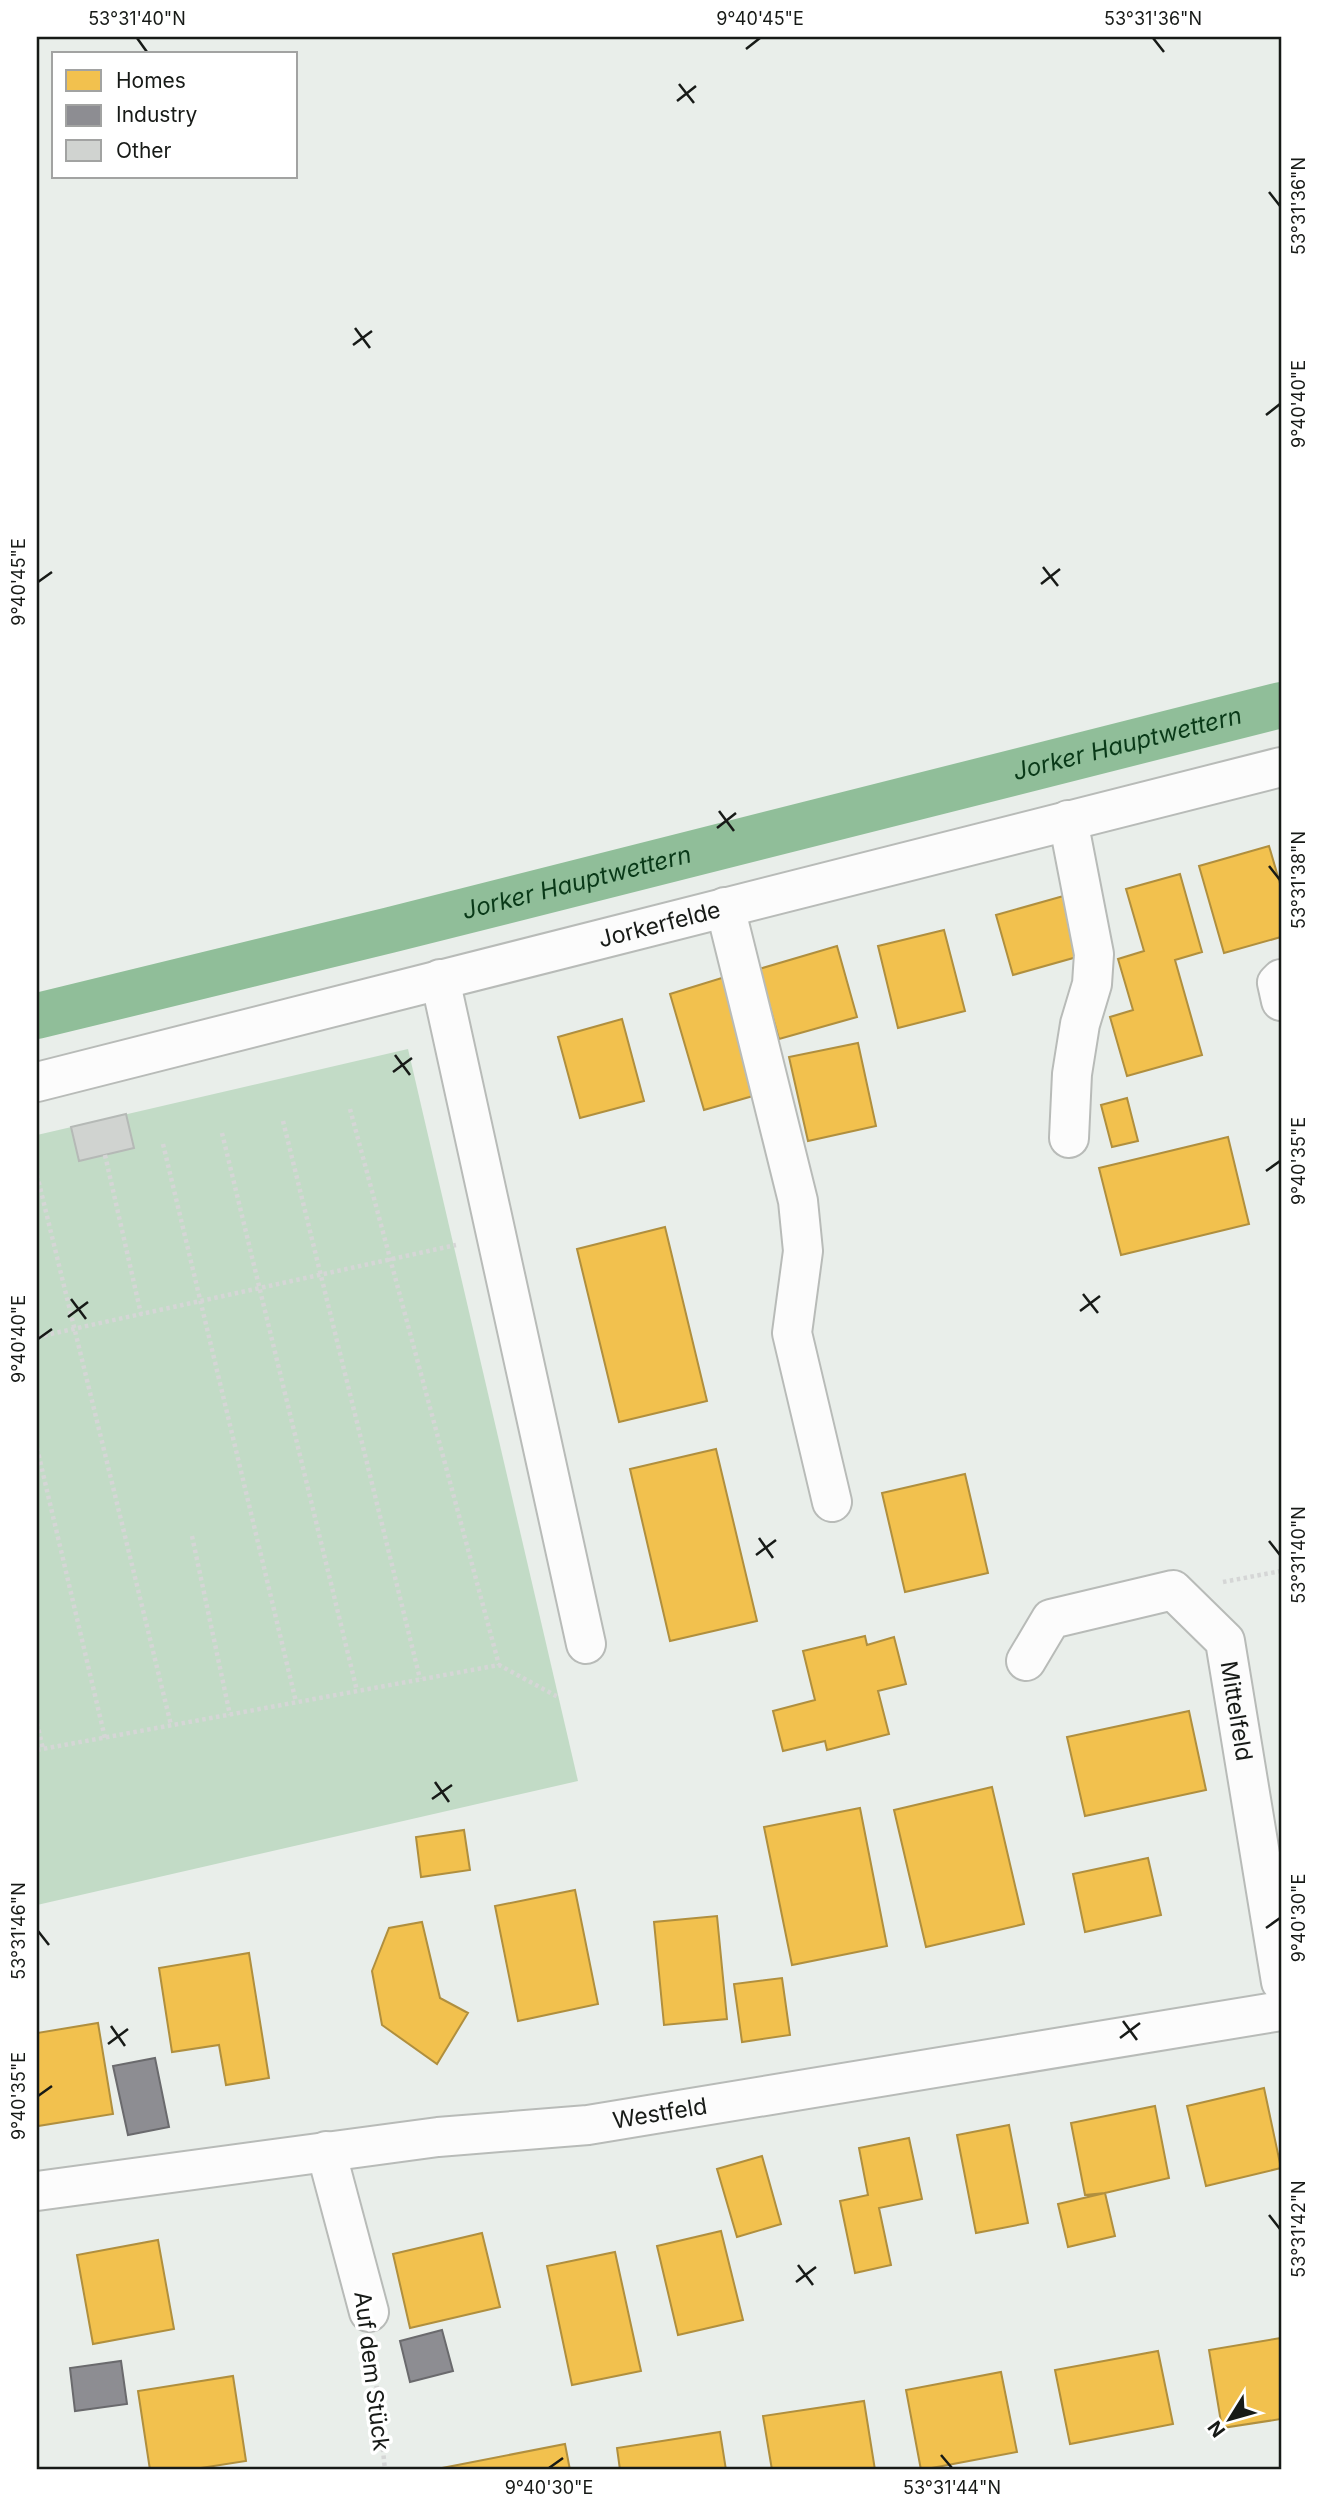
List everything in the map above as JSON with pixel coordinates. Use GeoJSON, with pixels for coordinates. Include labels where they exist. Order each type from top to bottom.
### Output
{"type":"FeatureCollection","features":[{"type":"Feature","properties":{"kind":"street","name":"Jorkerfelde"},"geometry":{"type":"LineString","coordinates":[[37,1082],[1281,767]]}},
{"type":"Feature","properties":{"kind":"street"},"geometry":{"type":"LineString","coordinates":[[1068,820],[1094,954],[1092,984],[1080,1024],[1072,1074],[1069,1138]]}},
{"type":"Feature","properties":{"kind":"street"},"geometry":{"type":"LineString","coordinates":[[725,907],[799,1201],[803,1251],[792,1334],[832,1503]]}},
{"type":"Feature","properties":{"kind":"street"},"geometry":{"type":"LineString","coordinates":[[440,979],[586,1644]]}},
{"type":"Feature","properties":{"kind":"street"},"geometry":{"type":"LineString","coordinates":[[1281,979],[1277,983],[1281,1001]]}},
{"type":"Feature","properties":{"kind":"street","name":"Mittelfeld"},"geometry":{"type":"LineString","coordinates":[[1026,1661],[1051,1619],[1173,1590],[1225,1641],[1281,1982]]}},
{"type":"Feature","properties":{"kind":"street","name":"Westfeld"},"geometry":{"type":"LineString","coordinates":[[37,2191],[438,2137],[587,2125],[1281,2011]]}},
{"type":"Feature","properties":{"kind":"street","name":"Auf dem Stück"},"geometry":{"type":"LineString","coordinates":[[326,2151],[369,2312]]}},
{"type":"Feature","properties":{"kind":"path"},"geometry":{"type":"LineString","coordinates":[[350,1109],[499,1665]]}},
{"type":"Feature","properties":{"kind":"path"},"geometry":{"type":"LineString","coordinates":[[283,1121],[420,1679]]}},
{"type":"Feature","properties":{"kind":"path"},"geometry":{"type":"LineString","coordinates":[[222,1133],[357,1691]]}},
{"type":"Feature","properties":{"kind":"path"},"geometry":{"type":"LineString","coordinates":[[163,1143],[296,1702]]}},
{"type":"Feature","properties":{"kind":"path"},"geometry":{"type":"LineString","coordinates":[[105,1155],[141,1314]]}},
{"type":"Feature","properties":{"kind":"path"},"geometry":{"type":"LineString","coordinates":[[37,1175],[171,1725]]}},
{"type":"Feature","properties":{"kind":"path"},"geometry":{"type":"LineString","coordinates":[[37,1337],[496,1235]]}},
{"type":"Feature","properties":{"kind":"path"},"geometry":{"type":"LineString","coordinates":[[37,1448],[106,1738]]}},
{"type":"Feature","properties":{"kind":"path"},"geometry":{"type":"LineString","coordinates":[[192,1536],[230,1715]]}},
{"type":"Feature","properties":{"kind":"path"},"geometry":{"type":"LineString","coordinates":[[37,1723],[40,1750],[499,1665],[558,1697]]}},
{"type":"Feature","properties":{"kind":"path","name":"Auf dem Stück"},"geometry":{"type":"LineString","coordinates":[[369,2312],[385,2470]]}},
{"type":"Feature","properties":{"kind":"green space"},"geometry":{"type":"Polygon","coordinates":[[[408,1049],[578,1781],[37,1905],[37,1135],[408,1049]]]}},
{"type":"Feature","properties":{"kind":"building: Homes"},"geometry":{"type":"Polygon","coordinates":[[[1269,846],[1281,887],[1281,937],[1224,953],[1199,866],[1269,846]]]}},
{"type":"Feature","properties":{"kind":"building: Homes"},"geometry":{"type":"Polygon","coordinates":[[[1180,874],[1202,952],[1175,960],[1202,1055],[1127,1076],[1110,1017],[1133,1010],[1118,959],[1144,951],[1126,889],[1180,874]]]}},
{"type":"Feature","properties":{"kind":"building: Homes"},"geometry":{"type":"Polygon","coordinates":[[[1067,895],[1084,955],[1013,975],[996,915],[1067,895]]]}},
{"type":"Feature","properties":{"kind":"building: Homes"},"geometry":{"type":"Polygon","coordinates":[[[944,930],[965,1011],[898,1028],[878,946],[944,930]]]}},
{"type":"Feature","properties":{"kind":"building: Homes"},"geometry":{"type":"Polygon","coordinates":[[[837,946],[857,1017],[779,1039],[759,969],[837,946]]]}},
{"type":"Feature","properties":{"kind":"building: Homes"},"geometry":{"type":"Polygon","coordinates":[[[725,977],[760,1094],[704,1110],[670,994],[725,977]]]}},
{"type":"Feature","properties":{"kind":"building: Homes"},"geometry":{"type":"Polygon","coordinates":[[[622,1019],[644,1101],[580,1118],[558,1037],[622,1019]]]}},
{"type":"Feature","properties":{"kind":"building: Homes"},"geometry":{"type":"Polygon","coordinates":[[[858,1043],[876,1126],[808,1141],[789,1057],[858,1043]]]}},
{"type":"Feature","properties":{"kind":"building: Homes"},"geometry":{"type":"Polygon","coordinates":[[[1127,1098],[1138,1141],[1112,1147],[1101,1105],[1127,1098]]]}},
{"type":"Feature","properties":{"kind":"building: Homes"},"geometry":{"type":"Polygon","coordinates":[[[1228,1137],[1249,1224],[1121,1255],[1099,1168],[1228,1137]]]}},
{"type":"Feature","properties":{"kind":"building: Homes"},"geometry":{"type":"Polygon","coordinates":[[[665,1227],[707,1401],[619,1422],[577,1249],[665,1227]]]}},
{"type":"Feature","properties":{"kind":"building: Homes"},"geometry":{"type":"Polygon","coordinates":[[[716,1449],[757,1621],[670,1641],[630,1469],[716,1449]]]}},
{"type":"Feature","properties":{"kind":"building: Homes"},"geometry":{"type":"Polygon","coordinates":[[[965,1474],[988,1573],[905,1592],[882,1493],[965,1474]]]}},
{"type":"Feature","properties":{"kind":"building: Homes"},"geometry":{"type":"Polygon","coordinates":[[[865,1636],[867,1645],[894,1637],[906,1684],[878,1691],[889,1734],[827,1750],[825,1741],[783,1751],[773,1711],[815,1700],[803,1651],[865,1636]]]}},
{"type":"Feature","properties":{"kind":"building: Homes"},"geometry":{"type":"Polygon","coordinates":[[[1189,1711],[1206,1790],[1085,1816],[1067,1737],[1189,1711]]]}},
{"type":"Feature","properties":{"kind":"building: Homes"},"geometry":{"type":"Polygon","coordinates":[[[992,1787],[1024,1924],[926,1947],[894,1810],[992,1787]]]}},
{"type":"Feature","properties":{"kind":"building: Homes"},"geometry":{"type":"Polygon","coordinates":[[[860,1808],[887,1946],[792,1965],[764,1827],[860,1808]]]}},
{"type":"Feature","properties":{"kind":"building: Homes"},"geometry":{"type":"Polygon","coordinates":[[[464,1830],[470,1870],[421,1877],[416,1837],[464,1830]]]}},
{"type":"Feature","properties":{"kind":"building: Homes"},"geometry":{"type":"Polygon","coordinates":[[[1148,1858],[1161,1915],[1085,1932],[1073,1874],[1148,1858]]]}},
{"type":"Feature","properties":{"kind":"building: Homes"},"geometry":{"type":"Polygon","coordinates":[[[575,1890],[598,2004],[518,2021],[495,1906],[575,1890]]]}},
{"type":"Feature","properties":{"kind":"building: Homes"},"geometry":{"type":"Polygon","coordinates":[[[717,1916],[727,2019],[664,2025],[654,1922],[717,1916]]]}},
{"type":"Feature","properties":{"kind":"building: Homes"},"geometry":{"type":"Polygon","coordinates":[[[422,1922],[440,1998],[468,2013],[437,2064],[382,2025],[372,1971],[389,1928],[422,1922]]]}},
{"type":"Feature","properties":{"kind":"building: Homes"},"geometry":{"type":"Polygon","coordinates":[[[249,1953],[269,2078],[226,2085],[219,2045],[172,2052],[159,1968],[249,1953]]]}},
{"type":"Feature","properties":{"kind":"building: Homes"},"geometry":{"type":"Polygon","coordinates":[[[782,1978],[790,2035],[742,2042],[734,1984],[782,1978]]]}},
{"type":"Feature","properties":{"kind":"building: Homes"},"geometry":{"type":"Polygon","coordinates":[[[98,2023],[113,2114],[38,2126],[37,2033],[98,2023]]]}},
{"type":"Feature","properties":{"kind":"building: Homes"},"geometry":{"type":"Polygon","coordinates":[[[1264,2088],[1281,2168],[1206,2186],[1187,2106],[1264,2088]]]}},
{"type":"Feature","properties":{"kind":"building: Homes"},"geometry":{"type":"Polygon","coordinates":[[[1155,2106],[1169,2178],[1085,2195],[1071,2123],[1155,2106]]]}},
{"type":"Feature","properties":{"kind":"building: Homes"},"geometry":{"type":"Polygon","coordinates":[[[1009,2125],[1028,2223],[976,2233],[957,2135],[1009,2125]]]}},
{"type":"Feature","properties":{"kind":"building: Homes"},"geometry":{"type":"Polygon","coordinates":[[[909,2138],[922,2199],[879,2208],[891,2265],[855,2273],[840,2201],[868,2195],[859,2148],[909,2138]]]}},
{"type":"Feature","properties":{"kind":"building: Homes"},"geometry":{"type":"Polygon","coordinates":[[[762,2156],[781,2224],[737,2237],[717,2169],[762,2156]]]}},
{"type":"Feature","properties":{"kind":"building: Homes"},"geometry":{"type":"Polygon","coordinates":[[[1105,2193],[1115,2236],[1068,2247],[1058,2204],[1105,2193]]]}},
{"type":"Feature","properties":{"kind":"building: Homes"},"geometry":{"type":"Polygon","coordinates":[[[721,2231],[743,2320],[678,2335],[657,2246],[721,2231]]]}},
{"type":"Feature","properties":{"kind":"building: Homes"},"geometry":{"type":"Polygon","coordinates":[[[482,2233],[500,2307],[410,2328],[393,2254],[482,2233]]]}},
{"type":"Feature","properties":{"kind":"building: Homes"},"geometry":{"type":"Polygon","coordinates":[[[158,2240],[174,2329],[93,2344],[77,2255],[158,2240]]]}},
{"type":"Feature","properties":{"kind":"building: Homes"},"geometry":{"type":"Polygon","coordinates":[[[615,2252],[641,2371],[572,2385],[547,2266],[615,2252]]]}},
{"type":"Feature","properties":{"kind":"building: Homes"},"geometry":{"type":"Polygon","coordinates":[[[1281,2338],[1281,2419],[1222,2428],[1209,2350],[1281,2338]]]}},
{"type":"Feature","properties":{"kind":"building: Homes"},"geometry":{"type":"Polygon","coordinates":[[[1158,2351],[1173,2424],[1070,2444],[1055,2370],[1158,2351]]]}},
{"type":"Feature","properties":{"kind":"building: Homes"},"geometry":{"type":"Polygon","coordinates":[[[1001,2372],[1017,2452],[921,2470],[906,2390],[1001,2372]]]}},
{"type":"Feature","properties":{"kind":"building: Homes"},"geometry":{"type":"Polygon","coordinates":[[[233,2376],[246,2461],[188,2470],[150,2470],[138,2391],[233,2376]]]}},
{"type":"Feature","properties":{"kind":"building: Homes"},"geometry":{"type":"Polygon","coordinates":[[[864,2401],[875,2470],[772,2470],[763,2416],[864,2401]]]}},
{"type":"Feature","properties":{"kind":"building: Homes"},"geometry":{"type":"Polygon","coordinates":[[[720,2432],[726,2470],[620,2470],[617,2448],[720,2432]]]}},
{"type":"Feature","properties":{"kind":"building: Homes"},"geometry":{"type":"Polygon","coordinates":[[[565,2444],[570,2470],[442,2468],[565,2444]]]}},
{"type":"Feature","properties":{"kind":"building: Industry"},"geometry":{"type":"Polygon","coordinates":[[[155,2058],[169,2127],[128,2135],[113,2066],[155,2058]]]}},
{"type":"Feature","properties":{"kind":"building: Industry"},"geometry":{"type":"Polygon","coordinates":[[[442,2330],[453,2371],[410,2382],[400,2341],[442,2330]]]}},
{"type":"Feature","properties":{"kind":"building: Industry"},"geometry":{"type":"Polygon","coordinates":[[[121,2361],[127,2404],[75,2411],[70,2368],[121,2361]]]}},
{"type":"Feature","properties":{"kind":"building: Other"},"geometry":{"type":"Polygon","coordinates":[[[126,1114],[134,1148],[79,1161],[71,1127],[126,1114]]]}},
{"type":"Feature","properties":{"kind":"waterway","name":"Jorker Hauptwettern"},"geometry":{"type":"LineString","coordinates":[[37,1016],[390,930],[1281,705]]}}]}
